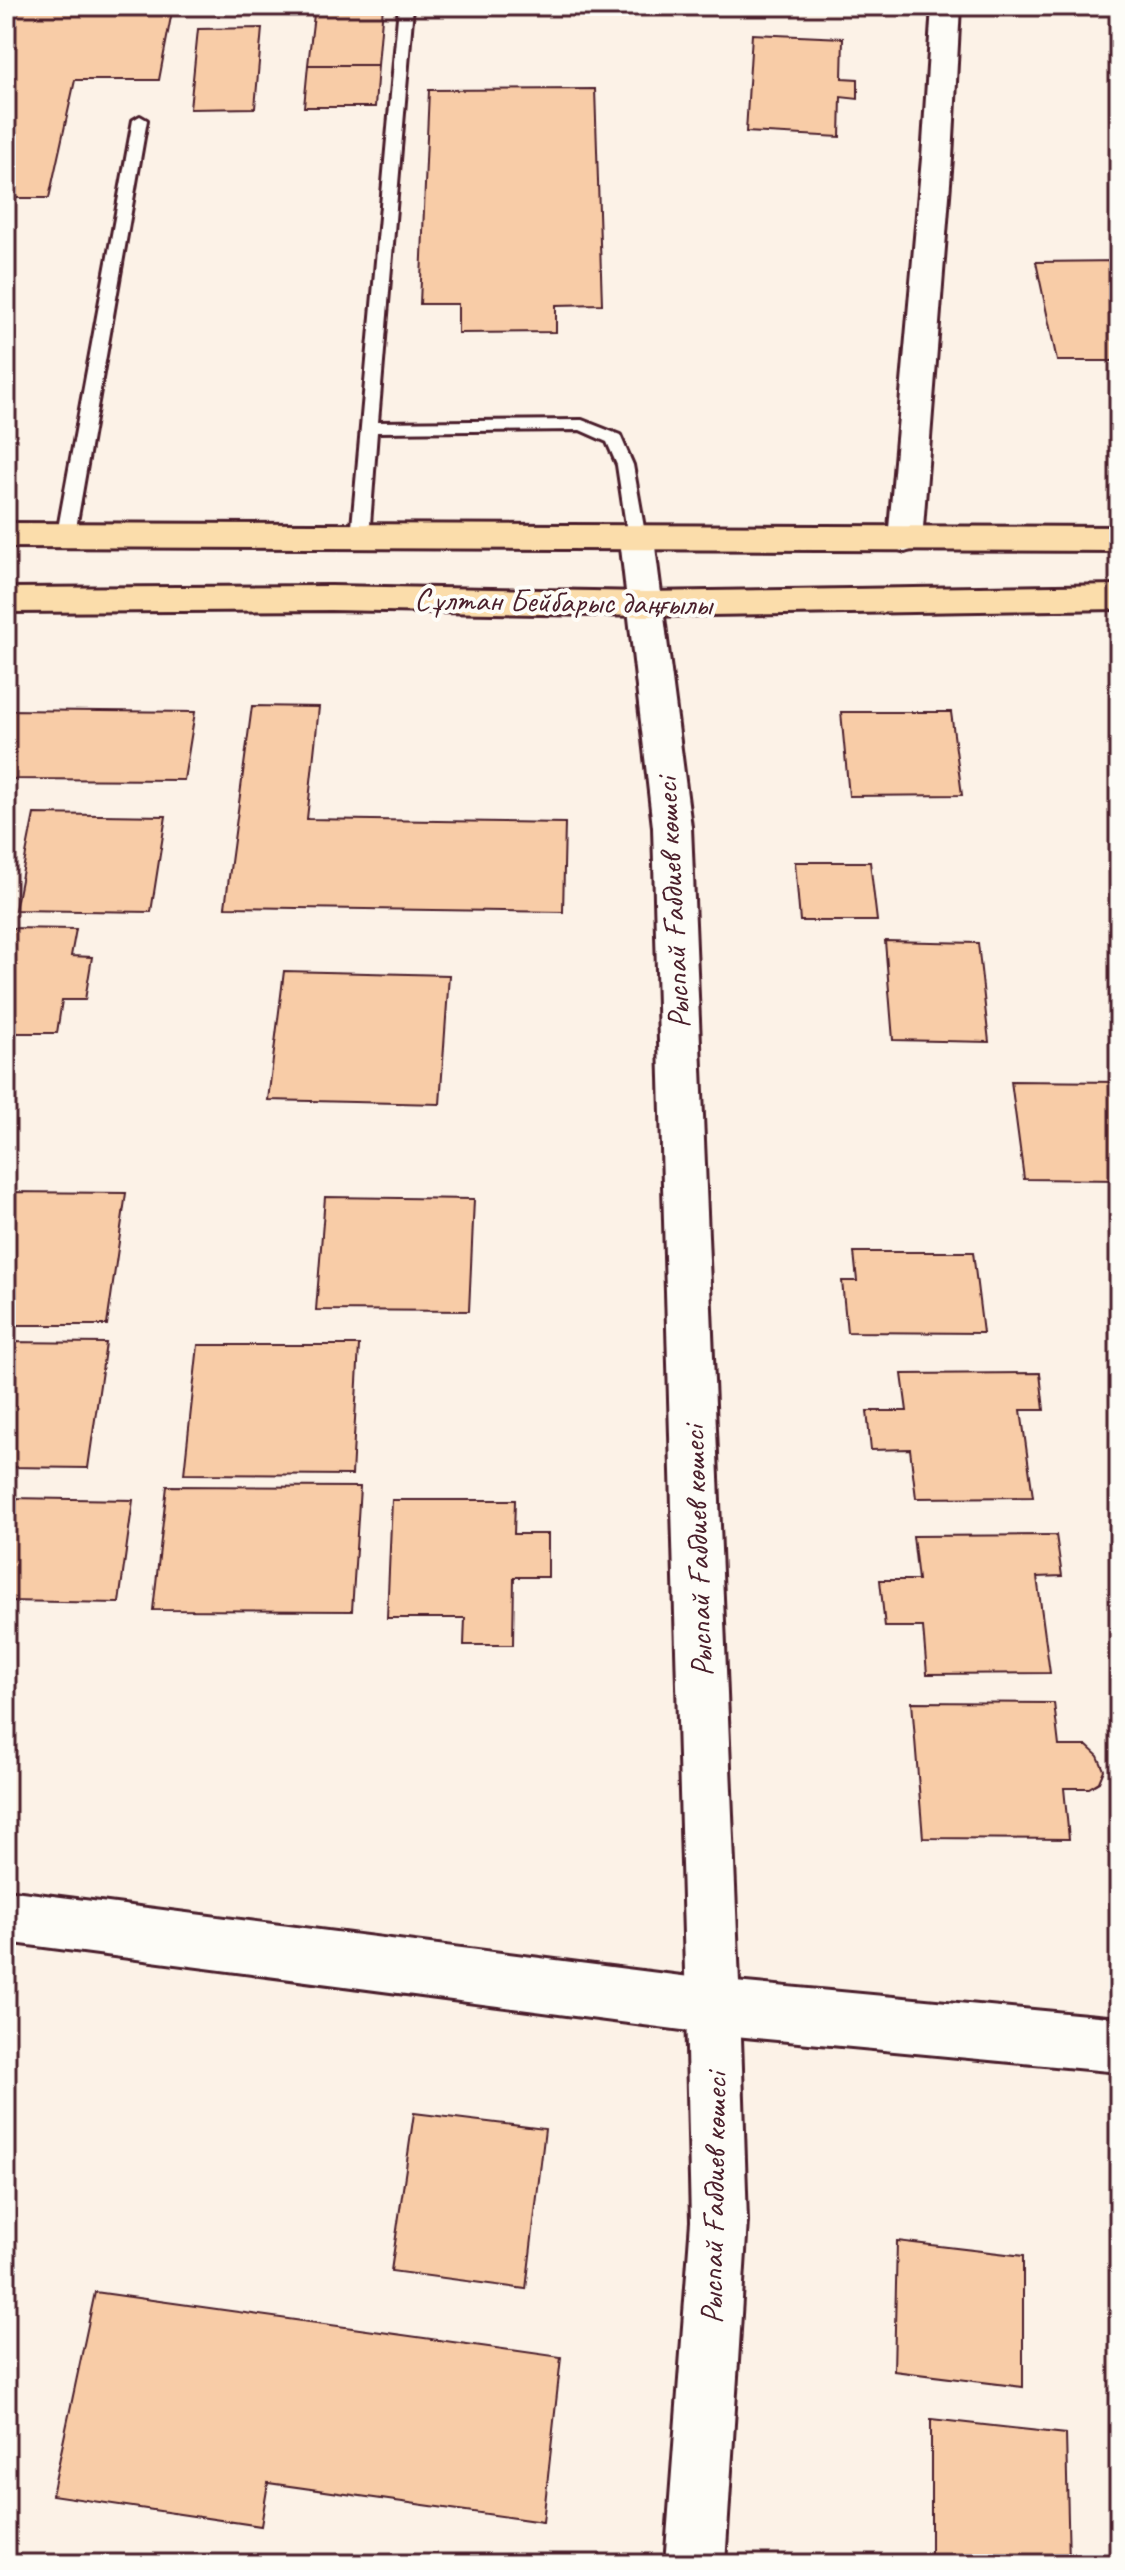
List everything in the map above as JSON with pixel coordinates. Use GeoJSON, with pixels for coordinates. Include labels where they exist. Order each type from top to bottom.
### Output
{"type":"FeatureCollection","features":[{"type":"Feature","properties":{"kind":"main road","name":"Сұлтан Бейбарыс даңғылы"},"geometry":{"type":"LineString","coordinates":[[6,535],[1119,539]]}},
{"type":"Feature","properties":{"kind":"main road","name":"Сұлтан Бейбарыс даңғылы"},"geometry":{"type":"LineString","coordinates":[[6,600],[331,598],[646,604],[1119,597]]}},
{"type":"Feature","properties":{"kind":"street"},"geometry":{"type":"LineString","coordinates":[[905,540],[937,158],[946,6]]}},
{"type":"Feature","properties":{"kind":"street","name":"Рыспай Ғабдиев көшесі"},"geometry":{"type":"LineString","coordinates":[[637,539],[672,827],[713,2007],[719,2221],[695,2564]]}},
{"type":"Feature","properties":{"kind":"street"},"geometry":{"type":"LineString","coordinates":[[6,1916],[713,2007],[1119,2045]]}},
{"type":"Feature","properties":{"kind":"lane"},"geometry":{"type":"LineString","coordinates":[[360,538],[406,6]]}},
{"type":"Feature","properties":{"kind":"lane"},"geometry":{"type":"LineString","coordinates":[[66,534],[140,120]]}},
{"type":"Feature","properties":{"kind":"lane"},"geometry":{"type":"LineString","coordinates":[[369,427],[582,425],[614,439],[625,465],[637,539]]}},
{"type":"Feature","properties":{"kind":"building"},"geometry":{"type":"Polygon","coordinates":[[[6,6],[173,6],[159,80],[75,80],[49,198],[6,198],[6,103],[12,80],[6,80],[6,6]]]}},
{"type":"Feature","properties":{"kind":"building"},"geometry":{"type":"Polygon","coordinates":[[[197,6],[263,6],[263,13],[196,13],[197,6]]]}},
{"type":"Feature","properties":{"kind":"building"},"geometry":{"type":"Polygon","coordinates":[[[315,6],[383,6],[378,65],[308,65],[315,6]]]}},
{"type":"Feature","properties":{"kind":"building"},"geometry":{"type":"Polygon","coordinates":[[[262,28],[255,108],[190,109],[198,29],[262,28]]]}},
{"type":"Feature","properties":{"kind":"building"},"geometry":{"type":"Polygon","coordinates":[[[752,34],[843,38],[842,78],[858,79],[858,99],[841,97],[840,137],[746,132],[752,34]]]}},
{"type":"Feature","properties":{"kind":"building"},"geometry":{"type":"Polygon","coordinates":[[[308,65],[378,65],[375,107],[304,107],[308,65]]]}},
{"type":"Feature","properties":{"kind":"building"},"geometry":{"type":"Polygon","coordinates":[[[595,89],[602,304],[556,305],[556,332],[458,333],[458,304],[420,304],[429,90],[595,89]]]}},
{"type":"Feature","properties":{"kind":"building"},"geometry":{"type":"Polygon","coordinates":[[[1119,261],[1119,361],[1057,361],[1036,262],[1119,261]]]}},
{"type":"Feature","properties":{"kind":"building"},"geometry":{"type":"Polygon","coordinates":[[[252,706],[319,707],[307,819],[565,823],[563,912],[225,907],[252,706]]]}},
{"type":"Feature","properties":{"kind":"building"},"geometry":{"type":"Polygon","coordinates":[[[6,710],[195,712],[184,780],[6,779],[6,710]]]}},
{"type":"Feature","properties":{"kind":"building"},"geometry":{"type":"Polygon","coordinates":[[[841,712],[951,712],[962,795],[849,796],[841,712]]]}},
{"type":"Feature","properties":{"kind":"building"},"geometry":{"type":"Polygon","coordinates":[[[34,814],[166,816],[151,912],[15,910],[34,814]]]}},
{"type":"Feature","properties":{"kind":"building"},"geometry":{"type":"Polygon","coordinates":[[[795,862],[870,862],[877,921],[800,921],[795,862]]]}},
{"type":"Feature","properties":{"kind":"building"},"geometry":{"type":"Polygon","coordinates":[[[6,928],[76,929],[71,956],[92,957],[85,1000],[62,1000],[57,1033],[6,1033],[6,928]]]}},
{"type":"Feature","properties":{"kind":"building"},"geometry":{"type":"Polygon","coordinates":[[[885,941],[978,943],[989,1042],[893,1040],[885,941]]]}},
{"type":"Feature","properties":{"kind":"building"},"geometry":{"type":"Polygon","coordinates":[[[284,971],[449,975],[440,1104],[268,1100],[284,971]]]}},
{"type":"Feature","properties":{"kind":"building"},"geometry":{"type":"Polygon","coordinates":[[[1011,1081],[1119,1082],[1119,1180],[1024,1179],[1011,1081]]]}},
{"type":"Feature","properties":{"kind":"building"},"geometry":{"type":"Polygon","coordinates":[[[6,1192],[126,1193],[107,1325],[6,1325],[6,1192]]]}},
{"type":"Feature","properties":{"kind":"building"},"geometry":{"type":"Polygon","coordinates":[[[325,1197],[474,1199],[469,1311],[316,1310],[325,1197]]]}},
{"type":"Feature","properties":{"kind":"building"},"geometry":{"type":"Polygon","coordinates":[[[854,1252],[973,1252],[983,1333],[847,1332],[842,1281],[857,1281],[854,1252]]]}},
{"type":"Feature","properties":{"kind":"building"},"geometry":{"type":"Polygon","coordinates":[[[6,1342],[106,1343],[88,1468],[6,1467],[6,1342]]]}},
{"type":"Feature","properties":{"kind":"building"},"geometry":{"type":"Polygon","coordinates":[[[198,1345],[359,1345],[352,1475],[184,1474],[198,1345]]]}},
{"type":"Feature","properties":{"kind":"building"},"geometry":{"type":"Polygon","coordinates":[[[1040,1373],[1044,1410],[1021,1410],[1033,1497],[916,1498],[910,1449],[871,1450],[867,1411],[907,1411],[902,1374],[1040,1373]]]}},
{"type":"Feature","properties":{"kind":"building"},"geometry":{"type":"Polygon","coordinates":[[[167,1486],[360,1487],[352,1611],[153,1610],[167,1486]]]}},
{"type":"Feature","properties":{"kind":"building"},"geometry":{"type":"Polygon","coordinates":[[[9,1498],[133,1500],[119,1603],[6,1601],[6,1517],[9,1498]]]}},
{"type":"Feature","properties":{"kind":"building"},"geometry":{"type":"Polygon","coordinates":[[[392,1500],[515,1500],[514,1534],[548,1534],[548,1577],[514,1577],[513,1645],[464,1645],[465,1618],[387,1618],[392,1500]]]}},
{"type":"Feature","properties":{"kind":"building"},"geometry":{"type":"Polygon","coordinates":[[[1056,1535],[1062,1576],[1037,1577],[1050,1673],[927,1674],[923,1627],[885,1627],[880,1580],[918,1580],[913,1536],[1056,1535]]]}},
{"type":"Feature","properties":{"kind":"building"},"geometry":{"type":"Polygon","coordinates":[[[912,1702],[1054,1703],[1059,1746],[1087,1746],[1098,1756],[1104,1770],[1099,1782],[1089,1788],[1064,1788],[1069,1839],[923,1838],[912,1702]]]}},
{"type":"Feature","properties":{"kind":"building"},"geometry":{"type":"Polygon","coordinates":[[[414,2113],[545,2129],[526,2289],[391,2271],[414,2113]]]}},
{"type":"Feature","properties":{"kind":"building"},"geometry":{"type":"Polygon","coordinates":[[[897,2241],[1023,2256],[1023,2387],[894,2371],[897,2241]]]}},
{"type":"Feature","properties":{"kind":"building"},"geometry":{"type":"Polygon","coordinates":[[[95,2292],[561,2357],[543,2522],[268,2483],[261,2526],[52,2495],[95,2292]]]}},
{"type":"Feature","properties":{"kind":"building"},"geometry":{"type":"Polygon","coordinates":[[[931,2419],[1066,2434],[1069,2564],[931,2564],[931,2419]]]}}]}
